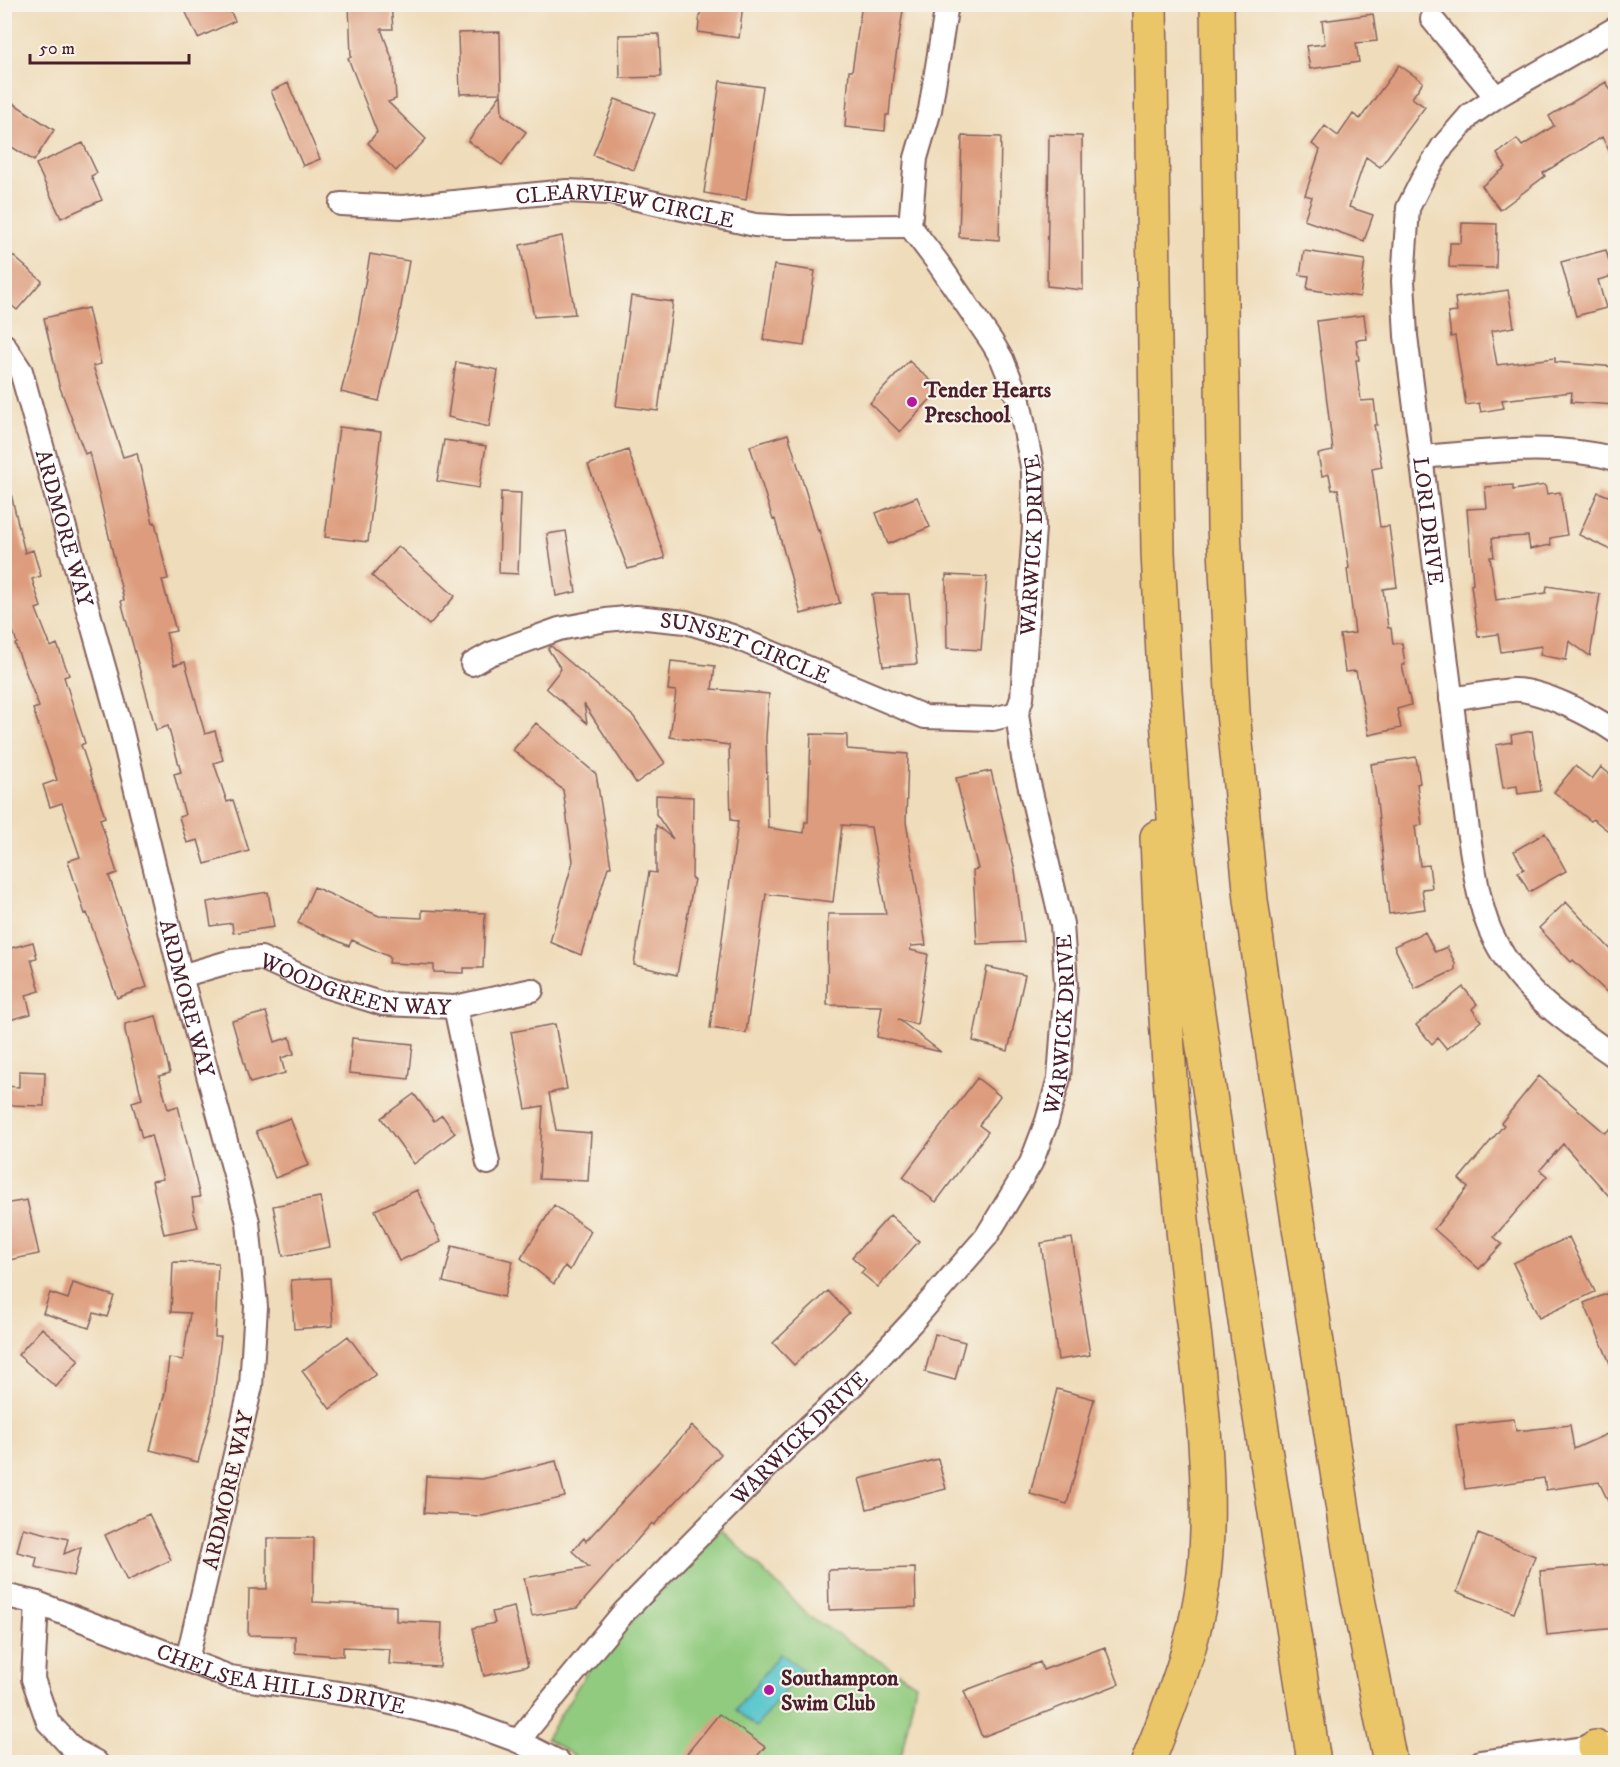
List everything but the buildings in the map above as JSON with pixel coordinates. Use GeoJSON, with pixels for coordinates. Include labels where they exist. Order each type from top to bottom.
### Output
{"type":"FeatureCollection","features":[{"type":"Feature","properties":{"kind":"highway"},"geometry":{"type":"LineString","coordinates":[[1150,4],[1157,541],[1174,818],[1191,966],[1220,1165],[1314,1762]]}},
{"type":"Feature","properties":{"kind":"highway"},"geometry":{"type":"LineString","coordinates":[[1217,4],[1224,528],[1233,712],[1251,900],[1282,1118],[1352,1568],[1390,1762]]}},
{"type":"Feature","properties":{"kind":"highway"},"geometry":{"type":"LineString","coordinates":[[1148,1762],[1179,1683],[1196,1624],[1205,1565],[1207,1513],[1205,1445],[1169,1072],[1160,937],[1156,821],[1164,676]]}},
{"type":"Feature","properties":{"kind":"street"},"geometry":{"type":"LineString","coordinates":[[910,226],[916,158],[930,110],[947,4]]}},
{"type":"Feature","properties":{"kind":"street"},"geometry":{"type":"LineString","coordinates":[[1432,19],[1496,97]]}},
{"type":"Feature","properties":{"kind":"street","name":"LORI DRIVE"},"geometry":{"type":"LineString","coordinates":[[1616,28],[1496,97],[1470,115],[1443,146],[1408,208],[1403,281],[1406,336],[1468,831],[1478,887],[1490,929],[1506,960],[1529,989],[1560,1017],[1616,1057]]}},
{"type":"Feature","properties":{"kind":"street","name":"CLEARVIEW CIRCLE"},"geometry":{"type":"LineString","coordinates":[[341,204],[403,207],[567,191],[610,193],[755,225],[910,226]]}},
{"type":"Feature","properties":{"kind":"street","name":"WARWICK DRIVE"},"geometry":{"type":"LineString","coordinates":[[518,1742],[624,1612],[785,1449],[854,1384],[986,1237],[1031,1163],[1047,1121],[1059,1078],[1066,984],[1062,924],[1023,758],[1017,713],[1022,698],[1034,528],[1033,471],[1019,402],[1002,359],[938,263],[910,226]]}},
{"type":"Feature","properties":{"kind":"street","name":"ARDMORE WAY"},"geometry":{"type":"LineString","coordinates":[[4,345],[21,371],[120,724],[181,976],[248,1222],[256,1307],[251,1386],[187,1660]]}},
{"type":"Feature","properties":{"kind":"street"},"geometry":{"type":"LineString","coordinates":[[1422,457],[1526,448],[1588,452],[1616,459]]}},
{"type":"Feature","properties":{"kind":"street","name":"SUNSET CIRCLE"},"geometry":{"type":"LineString","coordinates":[[472,664],[490,654],[559,629],[636,617],[686,622],[732,636],[925,717],[993,718],[1017,713]]}},
{"type":"Feature","properties":{"kind":"street"},"geometry":{"type":"LineString","coordinates":[[1451,699],[1514,690],[1555,700],[1603,723],[1616,732]]}},
{"type":"Feature","properties":{"kind":"street","name":"WOODGREEN WAY"},"geometry":{"type":"LineString","coordinates":[[181,976],[232,961],[261,958],[321,985],[383,1004],[454,1007],[532,990]]}},
{"type":"Feature","properties":{"kind":"street"},"geometry":{"type":"LineString","coordinates":[[454,1007],[488,1163]]}},
{"type":"Feature","properties":{"kind":"street","name":"CHELSEA HILLS DRIVE"},"geometry":{"type":"LineString","coordinates":[[4,1595],[38,1603],[230,1677],[366,1696],[446,1715],[518,1742],[559,1762]]}},
{"type":"Feature","properties":{"kind":"street"},"geometry":{"type":"LineString","coordinates":[[38,1603],[33,1679],[48,1722],[74,1750],[96,1762]]}},
{"type":"Feature","properties":{"kind":"street"},"geometry":{"type":"LineString","coordinates":[[1481,1762],[1602,1751]]}},
{"type":"Feature","properties":{"kind":"green space"},"geometry":{"type":"Polygon","coordinates":[[[721,1529],[810,1617],[916,1684],[900,1762],[584,1762],[546,1738],[595,1659],[721,1529]]]}},
{"type":"Feature","properties":{"kind":"water","name":"Southampton Swim Club"},"geometry":{"type":"Polygon","coordinates":[[[780,1653],[802,1670],[756,1727],[736,1710],[780,1653]]]}},
{"type":"Feature","properties":{"kind":"place","name":"Tender Hearts Preschool"},"geometry":{"type":"Point","coordinates":[912,402]}},
{"type":"Feature","properties":{"kind":"place","name":"Southampton Swim Club"},"geometry":{"type":"Point","coordinates":[769,1690]}}]}
